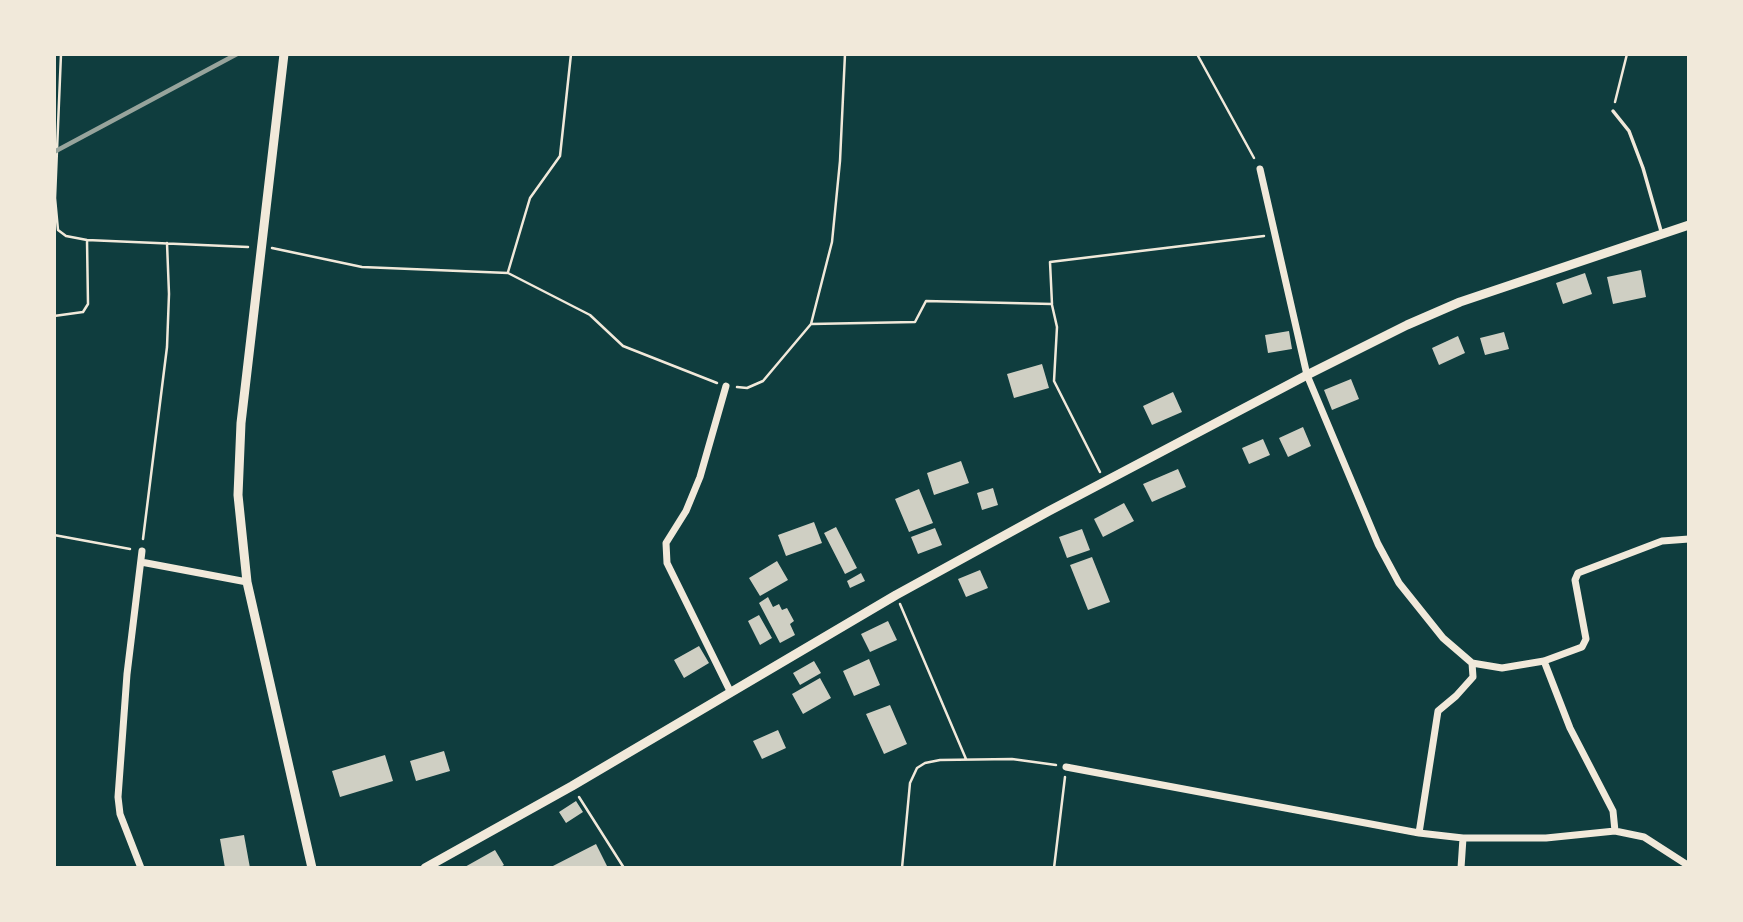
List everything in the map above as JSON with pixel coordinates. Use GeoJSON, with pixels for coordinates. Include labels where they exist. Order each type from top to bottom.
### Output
{"type":"FeatureCollection","features":[{"type":"Feature","properties":{"kind":"street"},"geometry":{"type":"LineString","coordinates":[[284,54],[241,423],[238,495],[247,582],[312,868]]}},
{"type":"Feature","properties":{"kind":"street"},"geometry":{"type":"LineString","coordinates":[[1260,169],[1307,374],[1378,544],[1399,583],[1443,638],[1472,663],[1502,668],[1544,661],[1581,647],[1586,639],[1576,580],[1578,573],[1662,541],[1689,539]]}},
{"type":"Feature","properties":{"kind":"street"},"geometry":{"type":"LineString","coordinates":[[425,868],[572,786],[897,595],[1307,374],[1460,302],[1689,225]]}},
{"type":"Feature","properties":{"kind":"street"},"geometry":{"type":"LineString","coordinates":[[726,387],[695,489],[686,511],[666,542],[667,563],[730,691]]}},
{"type":"Feature","properties":{"kind":"street"},"geometry":{"type":"LineString","coordinates":[[141,868],[120,814],[118,797],[126,686],[142,551]]}},
{"type":"Feature","properties":{"kind":"street"},"geometry":{"type":"LineString","coordinates":[[141,562],[247,582]]}},
{"type":"Feature","properties":{"kind":"street"},"geometry":{"type":"LineString","coordinates":[[1544,661],[1570,728],[1613,811],[1615,831]]}},
{"type":"Feature","properties":{"kind":"street"},"geometry":{"type":"LineString","coordinates":[[1419,832],[1438,711],[1473,677],[1472,663]]}},
{"type":"Feature","properties":{"kind":"street"},"geometry":{"type":"LineString","coordinates":[[1066,767],[1463,838],[1546,838],[1615,831],[1644,837],[1689,866]]}},
{"type":"Feature","properties":{"kind":"street"},"geometry":{"type":"LineString","coordinates":[[1461,868],[1463,838]]}},
{"type":"Feature","properties":{"kind":"lane"},"geometry":{"type":"LineString","coordinates":[[1613,111],[1629,131],[1639,156],[1661,234]]}},
{"type":"Feature","properties":{"kind":"path"},"geometry":{"type":"LineString","coordinates":[[61,54],[55,198],[58,230],[66,236],[87,240],[257,247]]}},
{"type":"Feature","properties":{"kind":"path"},"geometry":{"type":"LineString","coordinates":[[508,273],[530,198],[560,156],[571,54]]}},
{"type":"Feature","properties":{"kind":"path"},"geometry":{"type":"LineString","coordinates":[[270,248],[282,248],[362,267],[508,273],[590,316],[623,346],[726,387],[747,388],[763,380],[811,324],[832,242],[840,160],[845,54]]}},
{"type":"Feature","properties":{"kind":"path"},"geometry":{"type":"LineString","coordinates":[[1197,54],[1260,169]]}},
{"type":"Feature","properties":{"kind":"path"},"geometry":{"type":"LineString","coordinates":[[1613,111],[1627,54]]}},
{"type":"Feature","properties":{"kind":"path"},"geometry":{"type":"LineString","coordinates":[[54,76],[60,76]]}},
{"type":"Feature","properties":{"kind":"path"},"geometry":{"type":"LineString","coordinates":[[1105,481],[1054,380],[1057,327],[1052,304],[1050,262],[1275,234]]}},
{"type":"Feature","properties":{"kind":"path"},"geometry":{"type":"LineString","coordinates":[[54,316],[83,312],[88,304],[87,240]]}},
{"type":"Feature","properties":{"kind":"path"},"geometry":{"type":"LineString","coordinates":[[54,535],[142,551],[167,347],[167,243]]}},
{"type":"Feature","properties":{"kind":"path"},"geometry":{"type":"LineString","coordinates":[[811,324],[915,322],[926,302],[1052,304]]}},
{"type":"Feature","properties":{"kind":"path"},"geometry":{"type":"LineString","coordinates":[[897,595],[966,760]]}},
{"type":"Feature","properties":{"kind":"path"},"geometry":{"type":"LineString","coordinates":[[902,868],[910,783],[917,768],[940,760],[1012,760],[1066,767],[1054,868]]}},
{"type":"Feature","properties":{"kind":"path"},"geometry":{"type":"LineString","coordinates":[[572,786],[624,868]]}},
{"type":"Feature","properties":{"kind":"building"},"geometry":{"type":"Polygon","coordinates":[[[1641,270],[1646,297],[1613,304],[1607,277],[1641,270]]]}},
{"type":"Feature","properties":{"kind":"building"},"geometry":{"type":"Polygon","coordinates":[[[1585,273],[1592,294],[1563,304],[1556,283],[1585,273]]]}},
{"type":"Feature","properties":{"kind":"building"},"geometry":{"type":"Polygon","coordinates":[[[1289,331],[1292,349],[1268,353],[1265,335],[1289,331]]]}},
{"type":"Feature","properties":{"kind":"building"},"geometry":{"type":"Polygon","coordinates":[[[1504,332],[1509,349],[1485,355],[1480,338],[1504,332]]]}},
{"type":"Feature","properties":{"kind":"building"},"geometry":{"type":"Polygon","coordinates":[[[1458,336],[1465,353],[1439,365],[1432,348],[1458,336]]]}},
{"type":"Feature","properties":{"kind":"building"},"geometry":{"type":"Polygon","coordinates":[[[1042,364],[1049,388],[1014,398],[1007,374],[1042,364]]]}},
{"type":"Feature","properties":{"kind":"building"},"geometry":{"type":"Polygon","coordinates":[[[1351,379],[1359,399],[1332,410],[1324,390],[1351,379]]]}},
{"type":"Feature","properties":{"kind":"building"},"geometry":{"type":"Polygon","coordinates":[[[1173,392],[1182,412],[1152,425],[1143,406],[1173,392]]]}},
{"type":"Feature","properties":{"kind":"building"},"geometry":{"type":"Polygon","coordinates":[[[1303,427],[1311,446],[1288,457],[1279,438],[1303,427]]]}},
{"type":"Feature","properties":{"kind":"building"},"geometry":{"type":"Polygon","coordinates":[[[1263,439],[1270,455],[1249,464],[1242,448],[1263,439]]]}},
{"type":"Feature","properties":{"kind":"building"},"geometry":{"type":"Polygon","coordinates":[[[961,461],[969,483],[934,495],[927,473],[961,461]]]}},
{"type":"Feature","properties":{"kind":"building"},"geometry":{"type":"Polygon","coordinates":[[[1178,469],[1186,487],[1152,502],[1143,484],[1178,469]]]}},
{"type":"Feature","properties":{"kind":"building"},"geometry":{"type":"Polygon","coordinates":[[[993,488],[998,505],[982,510],[977,493],[993,488]]]}},
{"type":"Feature","properties":{"kind":"building"},"geometry":{"type":"Polygon","coordinates":[[[919,489],[933,523],[909,532],[895,499],[919,489]]]}},
{"type":"Feature","properties":{"kind":"building"},"geometry":{"type":"Polygon","coordinates":[[[1124,503],[1134,521],[1103,537],[1094,519],[1124,503]]]}},
{"type":"Feature","properties":{"kind":"building"},"geometry":{"type":"Polygon","coordinates":[[[814,522],[822,543],[786,556],[778,535],[814,522]]]}},
{"type":"Feature","properties":{"kind":"building"},"geometry":{"type":"Polygon","coordinates":[[[836,527],[857,568],[845,574],[824,533],[836,527]]]}},
{"type":"Feature","properties":{"kind":"building"},"geometry":{"type":"Polygon","coordinates":[[[935,528],[942,545],[918,554],[911,537],[935,528]]]}},
{"type":"Feature","properties":{"kind":"building"},"geometry":{"type":"Polygon","coordinates":[[[1082,529],[1090,550],[1067,558],[1059,537],[1082,529]]]}},
{"type":"Feature","properties":{"kind":"building"},"geometry":{"type":"Polygon","coordinates":[[[1092,557],[1110,602],[1088,610],[1070,565],[1092,557]]]}},
{"type":"Feature","properties":{"kind":"building"},"geometry":{"type":"Polygon","coordinates":[[[777,561],[788,580],[760,596],[749,578],[777,561]]]}},
{"type":"Feature","properties":{"kind":"building"},"geometry":{"type":"Polygon","coordinates":[[[980,570],[988,588],[966,597],[958,579],[980,570]]]}},
{"type":"Feature","properties":{"kind":"building"},"geometry":{"type":"Polygon","coordinates":[[[861,573],[865,581],[850,588],[847,581],[861,573]]]}},
{"type":"Feature","properties":{"kind":"building"},"geometry":{"type":"Polygon","coordinates":[[[768,597],[773,607],[779,604],[782,610],[787,608],[794,621],[790,624],[795,635],[780,643],[759,603],[768,597]]]}},
{"type":"Feature","properties":{"kind":"building"},"geometry":{"type":"Polygon","coordinates":[[[759,615],[772,638],[760,645],[748,621],[759,615]]]}},
{"type":"Feature","properties":{"kind":"building"},"geometry":{"type":"Polygon","coordinates":[[[888,621],[897,640],[870,652],[861,634],[888,621]]]}},
{"type":"Feature","properties":{"kind":"building"},"geometry":{"type":"Polygon","coordinates":[[[699,646],[709,663],[684,678],[674,660],[699,646]]]}},
{"type":"Feature","properties":{"kind":"building"},"geometry":{"type":"Polygon","coordinates":[[[869,659],[880,685],[854,696],[843,671],[869,659]]]}},
{"type":"Feature","properties":{"kind":"building"},"geometry":{"type":"Polygon","coordinates":[[[814,661],[821,673],[800,685],[793,673],[814,661]]]}},
{"type":"Feature","properties":{"kind":"building"},"geometry":{"type":"Polygon","coordinates":[[[820,678],[831,698],[803,714],[792,694],[820,678]]]}},
{"type":"Feature","properties":{"kind":"building"},"geometry":{"type":"Polygon","coordinates":[[[890,705],[907,744],[884,754],[866,714],[890,705]]]}},
{"type":"Feature","properties":{"kind":"building"},"geometry":{"type":"Polygon","coordinates":[[[778,730],[786,748],[762,759],[753,741],[778,730]]]}},
{"type":"Feature","properties":{"kind":"building"},"geometry":{"type":"Polygon","coordinates":[[[444,751],[450,771],[416,781],[410,761],[444,751]]]}},
{"type":"Feature","properties":{"kind":"building"},"geometry":{"type":"Polygon","coordinates":[[[385,755],[393,781],[340,797],[332,771],[385,755]]]}},
{"type":"Feature","properties":{"kind":"building"},"geometry":{"type":"Polygon","coordinates":[[[576,801],[583,812],[566,823],[559,812],[576,801]]]}},
{"type":"Feature","properties":{"kind":"building"},"geometry":{"type":"Polygon","coordinates":[[[244,835],[250,868],[225,868],[220,839],[244,835]]]}},
{"type":"Feature","properties":{"kind":"building"},"geometry":{"type":"Polygon","coordinates":[[[596,844],[608,868],[549,868],[596,844]]]}},
{"type":"Feature","properties":{"kind":"building"},"geometry":{"type":"Polygon","coordinates":[[[495,850],[504,865],[499,868],[463,868],[495,850]]]}},
{"type":"Feature","properties":{"kind":"railway"},"geometry":{"type":"LineString","coordinates":[[54,152],[237,54]]}}]}
